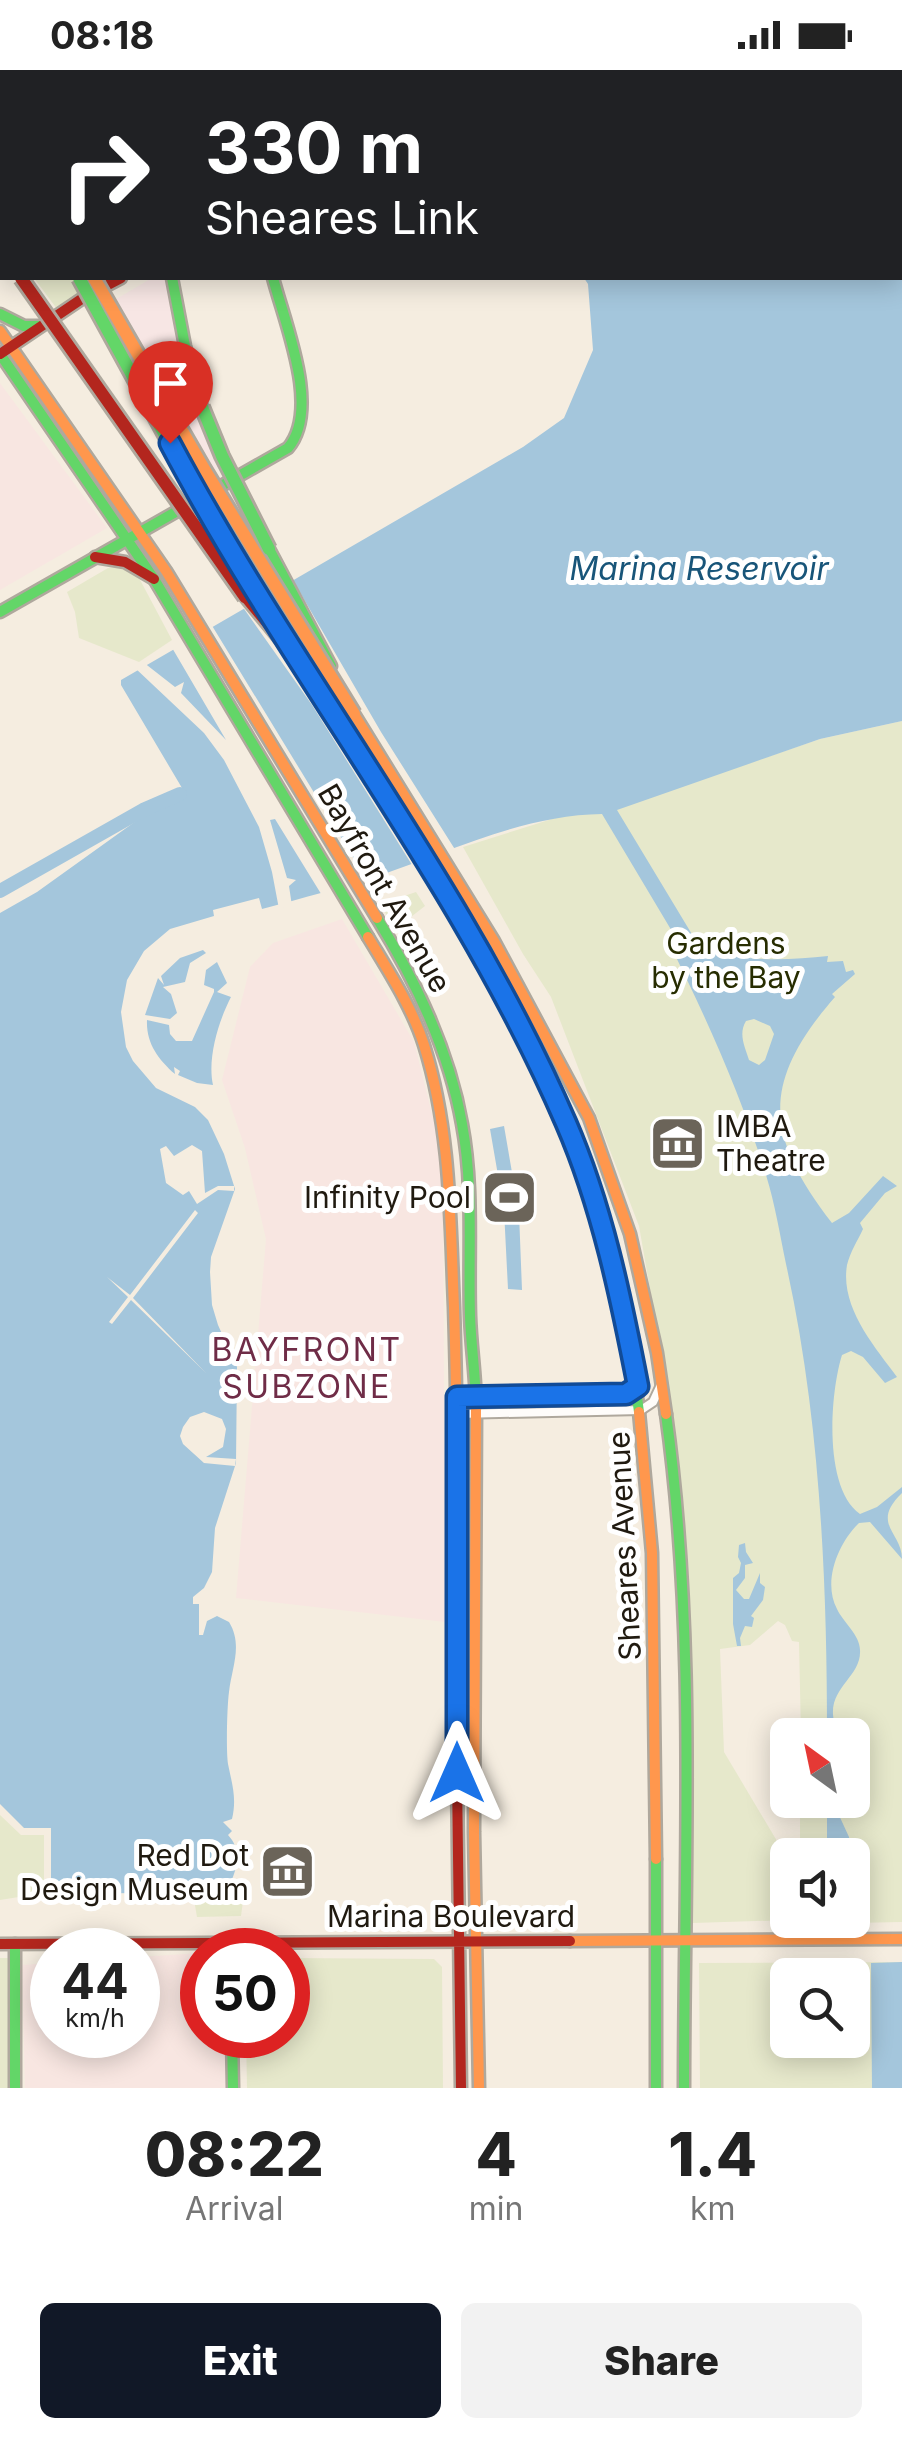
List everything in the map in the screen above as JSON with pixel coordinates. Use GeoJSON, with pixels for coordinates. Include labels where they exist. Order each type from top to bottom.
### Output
{"type":"FeatureCollection","features":[{"type":"Feature","properties":{"kind":"main road"},"geometry":{"type":"LineString","coordinates":[[23,280],[246,598],[300,664]]}},
{"type":"Feature","properties":{"kind":"main road"},"geometry":{"type":"LineString","coordinates":[[80,280],[188,477],[300,664]]}},
{"type":"Feature","properties":{"kind":"main road"},"geometry":{"type":"LineString","coordinates":[[95,280],[204,469],[354,714]]}},
{"type":"Feature","properties":{"kind":"main road"},"geometry":{"type":"LineString","coordinates":[[4,352],[118,280]]}},
{"type":"Feature","properties":{"kind":"main road"},"geometry":{"type":"LineString","coordinates":[[172,280],[202,407],[222,456],[354,714]]}},
{"type":"Feature","properties":{"kind":"main road"},"geometry":{"type":"LineString","coordinates":[[0,612],[288,448],[298,436],[304,400],[274,280]]}},
{"type":"Feature","properties":{"kind":"main road"},"geometry":{"type":"LineString","coordinates":[[0,314],[24,326],[40,326]]}},
{"type":"Feature","properties":{"kind":"main road","name":"Bayfront Avenue"},"geometry":{"type":"LineString","coordinates":[[0,330],[4,352],[160,575],[408,969],[436,1026],[464,1137],[476,1397],[474,1832],[479,2088]]}},
{"type":"Feature","properties":{"kind":"main road"},"geometry":{"type":"LineString","coordinates":[[96,557],[125,562],[160,575]]}},
{"type":"Feature","properties":{"kind":"main road","name":"Bayfront Avenue"},"geometry":{"type":"LineString","coordinates":[[160,575],[393,978],[422,1042],[439,1100],[448,1154],[457,1397],[461,2088]]}},
{"type":"Feature","properties":{"kind":"main road","name":"Sheares Avenue"},"geometry":{"type":"LineString","coordinates":[[300,664],[493,974],[567,1124],[584,1169],[626,1320],[641,1410],[656,1612],[656,2088]]}},
{"type":"Feature","properties":{"kind":"main road","name":"Sheares Avenue"},"geometry":{"type":"LineString","coordinates":[[354,714],[508,964],[588,1116],[606,1162],[650,1312],[677,1508],[682,1610],[684,2088]]}},
{"type":"Feature","properties":{"kind":"main road","name":"Marina Boulevard"},"geometry":{"type":"LineString","coordinates":[[310,1945],[902,1939]]}},
{"type":"Feature","properties":{"kind":"main road","name":"Marina Boulevard"},"geometry":{"type":"LineString","coordinates":[[0,1944],[180,1946]]}},
{"type":"Feature","properties":{"kind":"main road"},"geometry":{"type":"LineString","coordinates":[[15,1944],[15,2088]]}},
{"type":"Feature","properties":{"kind":"main road"},"geometry":{"type":"LineString","coordinates":[[232,2058],[232,2088]]}},
{"type":"Feature","properties":{"kind":"street"},"geometry":{"type":"LineString","coordinates":[[457,1414],[641,1410],[652,1402],[662,1380]]}},
{"type":"Feature","properties":{"kind":"street"},"geometry":{"type":"LineString","coordinates":[[457,1397],[616,1397],[638,1386]]}},
{"type":"Feature","properties":{"kind":"shaded area"},"geometry":{"type":"Polygon","coordinates":[[[149,280],[176,280],[189,346],[229,462],[200,478],[101,308],[149,280]]]}},
{"type":"Feature","properties":{"kind":"shaded area"},"geometry":{"type":"Polygon","coordinates":[[[0,383],[107,528],[0,590],[0,383]]]}},
{"type":"Feature","properties":{"kind":"shaded area"},"geometry":{"type":"Polygon","coordinates":[[[342,919],[414,1042],[443,1158],[445,1622],[236,1598],[266,1239],[245,1148],[222,1080],[250,967],[273,943],[342,919]]]}},
{"type":"Feature","properties":{"kind":"shaded area"},"geometry":{"type":"Polygon","coordinates":[[[180,1954],[180,2058],[226,2058],[227,2088],[25,2088],[22,1965],[30,1964],[30,2058],[160,2058],[160,1956],[180,1954]]]}},
{"type":"Feature","properties":{"kind":"green space"},"geometry":{"type":"Polygon","coordinates":[[[35,280],[116,280],[60,313],[35,280]]]}},
{"type":"Feature","properties":{"kind":"green space"},"geometry":{"type":"Polygon","coordinates":[[[121,566],[138,576],[172,640],[139,662],[79,638],[67,592],[108,568],[121,566]]]}},
{"type":"Feature","properties":{"kind":"green space","name":"Gardens by the Bay"},"geometry":{"type":"Polygon","coordinates":[[[902,721],[902,1922],[870,1923],[870,1838],[800,1838],[800,1818],[870,1818],[870,1718],[801,1718],[799,1642],[792,1641],[785,1625],[778,1621],[750,1645],[720,1649],[724,1752],[775,1838],[770,1838],[770,1921],[693,1923],[685,1611],[673,1420],[639,1226],[551,997],[463,847],[568,814],[602,813],[820,739],[902,721]]]}},
{"type":"Feature","properties":{"kind":"green space"},"geometry":{"type":"Polygon","coordinates":[[[416,892],[425,906],[407,920],[435,965],[422,973],[380,904],[416,892]]]}},
{"type":"Feature","properties":{"kind":"green space"},"geometry":{"type":"Polygon","coordinates":[[[467,1425],[467,1602],[464,1602],[467,1425]]]}},
{"type":"Feature","properties":{"kind":"green space"},"geometry":{"type":"Polygon","coordinates":[[[0,1815],[21,1835],[44,1835],[44,1893],[0,1900],[0,1815]]]}},
{"type":"Feature","properties":{"kind":"green space"},"geometry":{"type":"Polygon","coordinates":[[[193,1894],[244,1894],[241,1916],[197,1917],[193,1894]]]}},
{"type":"Feature","properties":{"kind":"green space"},"geometry":{"type":"Polygon","coordinates":[[[0,1958],[10,1958],[12,2088],[0,2088],[0,1958]]]}},
{"type":"Feature","properties":{"kind":"green space"},"geometry":{"type":"Polygon","coordinates":[[[310,1958],[434,1959],[442,1967],[443,2088],[247,2088],[246,2058],[310,2058],[310,1958]]]}},
{"type":"Feature","properties":{"kind":"green space"},"geometry":{"type":"Polygon","coordinates":[[[870,1962],[902,1962],[902,2088],[700,2088],[699,1963],[770,1963],[770,2058],[870,2058],[870,1962]]]}},
{"type":"Feature","properties":{"kind":"water","name":"Marina Reservoir"},"geometry":{"type":"Polygon","coordinates":[[[585,280],[902,280],[902,721],[820,739],[617,810],[693,936],[708,946],[740,957],[828,956],[827,962],[843,961],[846,972],[853,970],[855,974],[832,994],[835,997],[793,1056],[783,1083],[780,1110],[794,1163],[832,1223],[849,1213],[883,1176],[897,1186],[885,1193],[860,1223],[863,1229],[848,1260],[846,1281],[861,1325],[897,1377],[885,1383],[863,1357],[851,1351],[842,1355],[835,1392],[833,1439],[840,1484],[860,1514],[877,1507],[902,1487],[888,1520],[902,1559],[870,1522],[859,1523],[839,1551],[832,1574],[833,1598],[860,1650],[859,1661],[833,1707],[834,1718],[827,1718],[823,1558],[814,1439],[798,1322],[766,1175],[722,1057],[669,943],[676,938],[602,814],[517,827],[366,880],[262,909],[259,898],[213,910],[214,916],[170,929],[144,951],[127,980],[121,1012],[126,1047],[133,1061],[156,1088],[195,1107],[208,1120],[235,1189],[211,1257],[210,1272],[212,1305],[237,1367],[236,1463],[215,1528],[212,1572],[204,1588],[193,1597],[193,1604],[199,1604],[199,1635],[203,1635],[207,1621],[217,1616],[229,1622],[235,1639],[227,1739],[234,1804],[232,1819],[223,1822],[232,1831],[228,1835],[236,1848],[237,1863],[226,1892],[51,1894],[51,1828],[24,1828],[0,1804],[0,913],[37,892],[182,788],[121,680],[523,447],[564,418],[593,350],[585,280]],[[754,1019],[746,1021],[743,1041],[749,1060],[759,1065],[765,1060],[774,1034],[770,1026],[754,1019]]]}},
{"type":"Feature","properties":{"kind":"water"},"geometry":{"type":"Polygon","coordinates":[[[203,950],[206,953],[190,963],[185,982],[163,987],[171,994],[177,1013],[170,1019],[145,1015],[158,978],[164,985],[161,976],[180,958],[203,950]]]}},
{"type":"Feature","properties":{"kind":"water"},"geometry":{"type":"Polygon","coordinates":[[[217,962],[227,983],[217,992],[231,997],[215,1039],[213,1085],[178,1075],[180,1071],[174,1067],[175,1074],[151,1043],[147,1020],[169,1025],[176,1041],[192,1041],[214,992],[204,985],[206,970],[217,962]]]}},
{"type":"Feature","properties":{"kind":"water","name":"Infinity Pool"},"geometry":{"type":"Polygon","coordinates":[[[504,1126],[519,1213],[522,1290],[508,1289],[504,1210],[490,1129],[504,1126]]]}},
{"type":"Feature","properties":{"kind":"water"},"geometry":{"type":"Polygon","coordinates":[[[745,1543],[753,1563],[745,1565],[745,1578],[736,1590],[749,1599],[760,1573],[760,1583],[765,1587],[763,1600],[751,1616],[752,1627],[745,1626],[741,1646],[737,1646],[733,1578],[741,1563],[739,1545],[745,1543]]]}},
{"type":"Feature","properties":{"kind":"water"},"geometry":{"type":"Polygon","coordinates":[[[827,1818],[840,1818],[849,1838],[827,1838],[827,1818]]]}},
{"type":"Feature","properties":{"kind":"water"},"geometry":{"type":"Polygon","coordinates":[[[902,1962],[902,2088],[872,2088],[871,1963],[902,1962]]]}},
{"type":"Feature","properties":{"kind":"pier"},"geometry":{"type":"Polygon","coordinates":[[[291,577],[456,851],[414,868],[312,705],[242,606],[291,577]]]}},
{"type":"Feature","properties":{"kind":"pier"},"geometry":{"type":"Polygon","coordinates":[[[211,624],[369,884],[323,897],[275,819],[270,820],[287,878],[296,880],[289,886],[292,906],[279,909],[259,827],[224,760],[204,733],[134,667],[143,662],[175,687],[184,682],[181,693],[226,740],[171,646],[211,624]]]}},
{"type":"Feature","properties":{"kind":"pier"},"geometry":{"type":"Polygon","coordinates":[[[192,1145],[202,1151],[205,1193],[218,1186],[234,1186],[234,1191],[218,1190],[197,1204],[189,1191],[183,1195],[166,1183],[160,1149],[166,1146],[174,1156],[192,1145]]]}},
{"type":"Feature","properties":{"kind":"pier"},"geometry":{"type":"Polygon","coordinates":[[[195,1210],[198,1213],[133,1298],[206,1373],[131,1300],[112,1324],[109,1322],[128,1297],[107,1277],[130,1295],[195,1210]]]}},
{"type":"Feature","properties":{"kind":"pier"},"geometry":{"type":"Polygon","coordinates":[[[204,1412],[222,1419],[226,1429],[223,1447],[206,1457],[236,1459],[235,1466],[204,1463],[183,1444],[183,1427],[190,1417],[204,1412]]]}},
{"type":"Feature","properties":{"kind":"waterway","name":"Marina Reservoir"},"geometry":{"type":"LineString","coordinates":[[0,891],[143,810],[180,794]]}},
{"type":"Feature","properties":{"kind":"traffic: fast"},"geometry":{"type":"LineString","coordinates":[[80,280],[188,477],[273,621]]}},
{"type":"Feature","properties":{"kind":"traffic: fast"},"geometry":{"type":"LineString","coordinates":[[172,280],[202,407]]}},
{"type":"Feature","properties":{"kind":"traffic: fast"},"geometry":{"type":"LineString","coordinates":[[0,612],[288,448],[297,431],[301,389],[274,280]]}},
{"type":"Feature","properties":{"kind":"traffic: fast"},"geometry":{"type":"LineString","coordinates":[[0,314],[24,326],[39,326]]}},
{"type":"Feature","properties":{"kind":"traffic: fast"},"geometry":{"type":"LineString","coordinates":[[0,354],[154,579],[368,937]]}},
{"type":"Feature","properties":{"kind":"traffic: fast"},"geometry":{"type":"LineString","coordinates":[[202,407],[269,549]]}},
{"type":"Feature","properties":{"kind":"traffic: fast"},"geometry":{"type":"LineString","coordinates":[[269,549],[331,666]]}},
{"type":"Feature","properties":{"kind":"traffic: fast"},"geometry":{"type":"LineString","coordinates":[[300,664],[444,889],[540,1064],[581,1159],[603,1230],[621,1302],[639,1412]]}},
{"type":"Feature","properties":{"kind":"traffic: fast"},"geometry":{"type":"LineString","coordinates":[[377,918],[429,1017],[449,1070],[462,1124],[469,1196],[476,1408]]}},
{"type":"Feature","properties":{"kind":"traffic: fast"},"geometry":{"type":"LineString","coordinates":[[666,1414],[676,1498],[685,1666],[684,2088]]}},
{"type":"Feature","properties":{"kind":"traffic: fast"},"geometry":{"type":"LineString","coordinates":[[656,1859],[656,2088]]}},
{"type":"Feature","properties":{"kind":"traffic: fast"},"geometry":{"type":"LineString","coordinates":[[15,1944],[15,2088]]}},
{"type":"Feature","properties":{"kind":"traffic: fast"},"geometry":{"type":"LineString","coordinates":[[232,2058],[233,2088]]}},
{"type":"Feature","properties":{"kind":"traffic: slow"},"geometry":{"type":"LineString","coordinates":[[95,280],[204,469],[354,714]]}},
{"type":"Feature","properties":{"kind":"traffic: slow"},"geometry":{"type":"LineString","coordinates":[[0,331],[166,571],[377,918]]}},
{"type":"Feature","properties":{"kind":"traffic: slow"},"geometry":{"type":"LineString","coordinates":[[354,714],[494,941],[589,1118],[630,1234],[657,1353],[666,1414]]}},
{"type":"Feature","properties":{"kind":"traffic: slow"},"geometry":{"type":"LineString","coordinates":[[368,937],[419,1031],[433,1077],[444,1142],[456,1366],[457,1778]]}},
{"type":"Feature","properties":{"kind":"traffic: slow"},"geometry":{"type":"LineString","coordinates":[[476,1408],[474,1832],[479,2088]]}},
{"type":"Feature","properties":{"kind":"traffic: slow"},"geometry":{"type":"LineString","coordinates":[[639,1412],[652,1553],[656,1859]]}},
{"type":"Feature","properties":{"kind":"traffic: slow"},"geometry":{"type":"LineString","coordinates":[[570,1941],[902,1939]]}},
{"type":"Feature","properties":{"kind":"traffic: jam"},"geometry":{"type":"LineString","coordinates":[[22,280],[245,597]]}},
{"type":"Feature","properties":{"kind":"traffic: jam"},"geometry":{"type":"LineString","coordinates":[[0,354],[83,298],[117,280]]}},
{"type":"Feature","properties":{"kind":"traffic: jam"},"geometry":{"type":"LineString","coordinates":[[95,557],[125,562],[154,579]]}},
{"type":"Feature","properties":{"kind":"traffic: jam"},"geometry":{"type":"LineString","coordinates":[[245,597],[300,664]]}},
{"type":"Feature","properties":{"kind":"traffic: jam"},"geometry":{"type":"LineString","coordinates":[[457,1778],[461,2088]]}},
{"type":"Feature","properties":{"kind":"traffic: jam"},"geometry":{"type":"LineString","coordinates":[[0,1944],[570,1941]]}},
{"type":"Feature","properties":{"kind":"place","name":"IMBA Theatre"},"geometry":{"type":"Point","coordinates":[677,1143]}},
{"type":"Feature","properties":{"kind":"place","name":"Infinity Pool"},"geometry":{"type":"Point","coordinates":[510,1197]}},
{"type":"Feature","properties":{"kind":"place","name":"Red Dot Design Museum"},"geometry":{"type":"Point","coordinates":[288,1872]}},
{"type":"Feature","properties":{"kind":"district","name":"BAYFRONT SUBZONE"},"geometry":{"type":"Point","coordinates":[307,1368]}},
{"type":"Feature","properties":{"kind":"route"},"geometry":{"type":"LineString","coordinates":[[170,443],[273,620],[493,974],[567,1124],[584,1169],[626,1320],[638,1386],[626,1394],[457,1397],[457,1773]]}}]}
